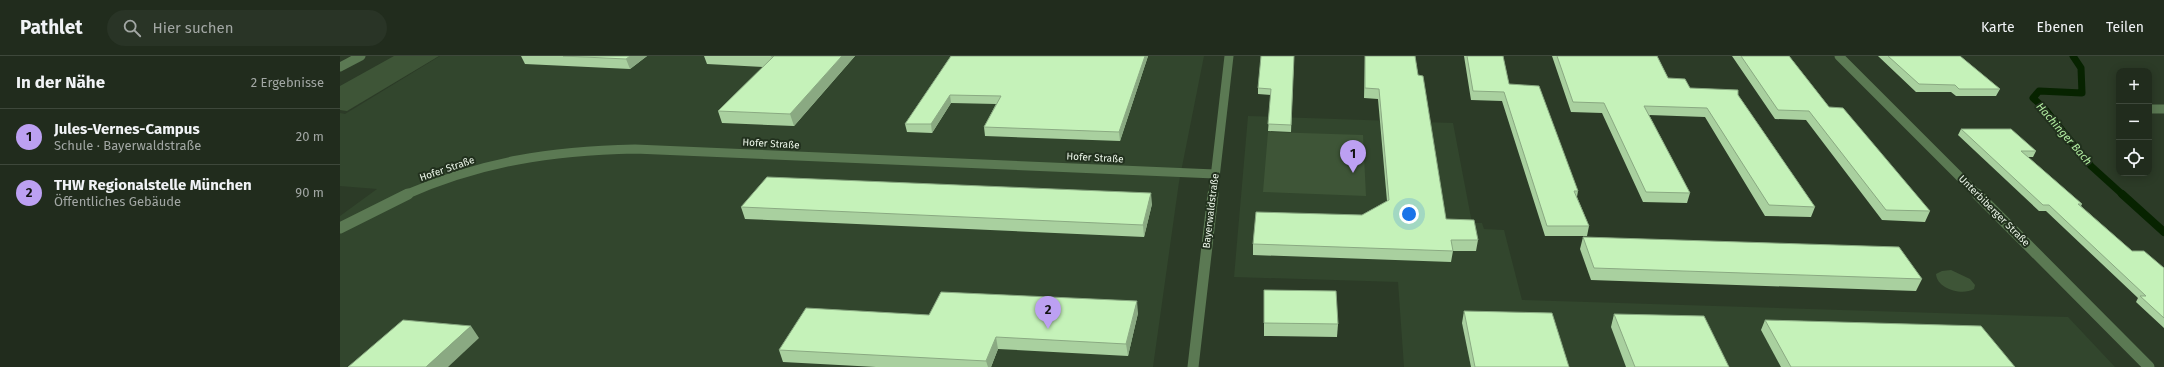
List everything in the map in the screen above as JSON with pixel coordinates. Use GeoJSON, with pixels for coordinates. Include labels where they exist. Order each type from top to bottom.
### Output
{"type":"FeatureCollection","features":[{"type":"Feature","properties":{"kind":"street"},"geometry":{"type":"LineString","coordinates":[[340,67],[361,56]]}},
{"type":"Feature","properties":{"kind":"street","name":"Bayerwaldstraße"},"geometry":{"type":"LineString","coordinates":[[1193,367],[1229,56]]}},
{"type":"Feature","properties":{"kind":"street","name":"Unterbiberger Straße"},"geometry":{"type":"LineString","coordinates":[[1839,56],[2149,367]]}},
{"type":"Feature","properties":{"kind":"street"},"geometry":{"type":"LineString","coordinates":[[2152,109],[2164,109]]}},
{"type":"Feature","properties":{"kind":"street","name":"Hofer Straße"},"geometry":{"type":"LineString","coordinates":[[340,228],[369,212],[451,178],[502,162],[590,150],[643,149],[1215,174]]}},
{"type":"Feature","properties":{"kind":"shaded area"},"geometry":{"type":"Polygon","coordinates":[[[394,56],[439,56],[347,111],[340,110],[340,86],[394,56]]]}},
{"type":"Feature","properties":{"kind":"shaded area"},"geometry":{"type":"Polygon","coordinates":[[[440,56],[1204,56],[1179,182],[1153,367],[340,367],[340,216],[377,189],[340,186],[340,113],[345,114],[440,56]]]}},
{"type":"Feature","properties":{"kind":"shaded area"},"geometry":{"type":"Polygon","coordinates":[[[1248,116],[1453,123],[1472,223],[1482,223],[1484,229],[1504,230],[1522,300],[2068,317],[2115,367],[1404,367],[1398,282],[1234,277],[1248,116]]]}},
{"type":"Feature","properties":{"kind":"shaded area"},"geometry":{"type":"Polygon","coordinates":[[[1268,132],[1363,135],[1366,196],[1263,192],[1268,132]]]}},
{"type":"Feature","properties":{"kind":"shaded area"},"geometry":{"type":"Polygon","coordinates":[[[1951,270],[1970,279],[1975,285],[1974,289],[1963,292],[1951,290],[1941,284],[1937,279],[1936,274],[1942,271],[1951,270]]]}},
{"type":"Feature","properties":{"kind":"building"},"geometry":{"type":"Polygon","coordinates":[[[563,56],[630,56],[626,59],[563,56]]]}},
{"type":"Feature","properties":{"kind":"building"},"geometry":{"type":"Polygon","coordinates":[[[774,56],[842,56],[790,114],[718,111],[774,56]]]}},
{"type":"Feature","properties":{"kind":"building"},"geometry":{"type":"Polygon","coordinates":[[[951,56],[1145,56],[1119,132],[984,127],[1001,96],[950,95],[931,124],[905,124],[951,56]]]}},
{"type":"Feature","properties":{"kind":"building"},"geometry":{"type":"Polygon","coordinates":[[[1261,56],[1294,56],[1291,125],[1268,124],[1271,89],[1258,88],[1261,56]]]}},
{"type":"Feature","properties":{"kind":"building"},"geometry":{"type":"Polygon","coordinates":[[[1365,56],[1415,56],[1418,75],[1423,76],[1446,219],[1474,220],[1478,240],[1451,240],[1453,251],[1253,244],[1256,212],[1362,215],[1389,200],[1379,89],[1365,88],[1365,56]]]}},
{"type":"Feature","properties":{"kind":"building"},"geometry":{"type":"Polygon","coordinates":[[[1467,56],[1503,56],[1509,84],[1539,86],[1578,191],[1574,191],[1589,226],[1547,226],[1504,92],[1473,91],[1467,56]]]}},
{"type":"Feature","properties":{"kind":"building"},"geometry":{"type":"Polygon","coordinates":[[[1557,56],[1657,56],[1668,78],[1685,79],[1690,88],[1738,90],[1738,95],[1815,207],[1769,205],[1707,108],[1644,106],[1690,193],[1646,192],[1604,103],[1573,102],[1557,56]]]}},
{"type":"Feature","properties":{"kind":"building"},"geometry":{"type":"Polygon","coordinates":[[[1741,56],[1789,56],[1829,107],[1843,108],[1930,211],[1886,210],[1809,111],[1778,110],[1741,56]]]}},
{"type":"Feature","properties":{"kind":"building"},"geometry":{"type":"Polygon","coordinates":[[[1888,56],[1960,56],[2000,89],[1959,89],[1955,85],[1919,84],[1888,56]]]}},
{"type":"Feature","properties":{"kind":"building"},"geometry":{"type":"Polygon","coordinates":[[[1961,129],[2011,129],[2036,151],[2021,151],[2082,204],[2078,204],[2132,251],[2144,251],[2164,268],[2164,318],[2140,296],[2146,296],[2049,205],[2043,205],[1961,129]]]}},
{"type":"Feature","properties":{"kind":"building"},"geometry":{"type":"Polygon","coordinates":[[[767,177],[1151,193],[1143,225],[741,207],[767,177]]]}},
{"type":"Feature","properties":{"kind":"building"},"geometry":{"type":"Polygon","coordinates":[[[1583,237],[1899,247],[1922,279],[1594,268],[1583,237]]]}},
{"type":"Feature","properties":{"kind":"building"},"geometry":{"type":"Polygon","coordinates":[[[1264,290],[1336,291],[1338,324],[1264,323],[1264,290]]]}},
{"type":"Feature","properties":{"kind":"building"},"geometry":{"type":"Polygon","coordinates":[[[941,292],[1137,301],[1126,344],[996,337],[986,361],[779,350],[806,308],[929,315],[941,292]]]}},
{"type":"Feature","properties":{"kind":"building"},"geometry":{"type":"Polygon","coordinates":[[[1464,311],[1552,313],[1569,367],[1475,367],[1464,311]]]}},
{"type":"Feature","properties":{"kind":"building"},"geometry":{"type":"Polygon","coordinates":[[[1614,314],[1704,316],[1729,367],[1635,367],[1614,314]]]}},
{"type":"Feature","properties":{"kind":"building"},"geometry":{"type":"Polygon","coordinates":[[[403,320],[471,326],[426,367],[348,367],[403,320]]]}},
{"type":"Feature","properties":{"kind":"building"},"geometry":{"type":"Polygon","coordinates":[[[1765,320],[1981,326],[2015,367],[1791,367],[1765,320]]]}},
{"type":"Feature","properties":{"kind":"waterway","name":"Hachinger Bach"},"geometry":{"type":"LineString","coordinates":[[2073,56],[2081,68],[2082,93],[2039,91],[2033,98],[2044,108],[2091,166],[2123,195]]}},
{"type":"Feature","properties":{"kind":"waterway","name":"Hachinger Bach"},"geometry":{"type":"LineString","coordinates":[[2122,194],[2164,232]]}},
{"type":"Feature","properties":{"kind":"place","name":"Jules-Vernes-Campus"},"geometry":{"type":"Point","coordinates":[1353,173]}},
{"type":"Feature","properties":{"kind":"place","name":"THW Regionalstelle München"},"geometry":{"type":"Point","coordinates":[1048,329]}}]}
